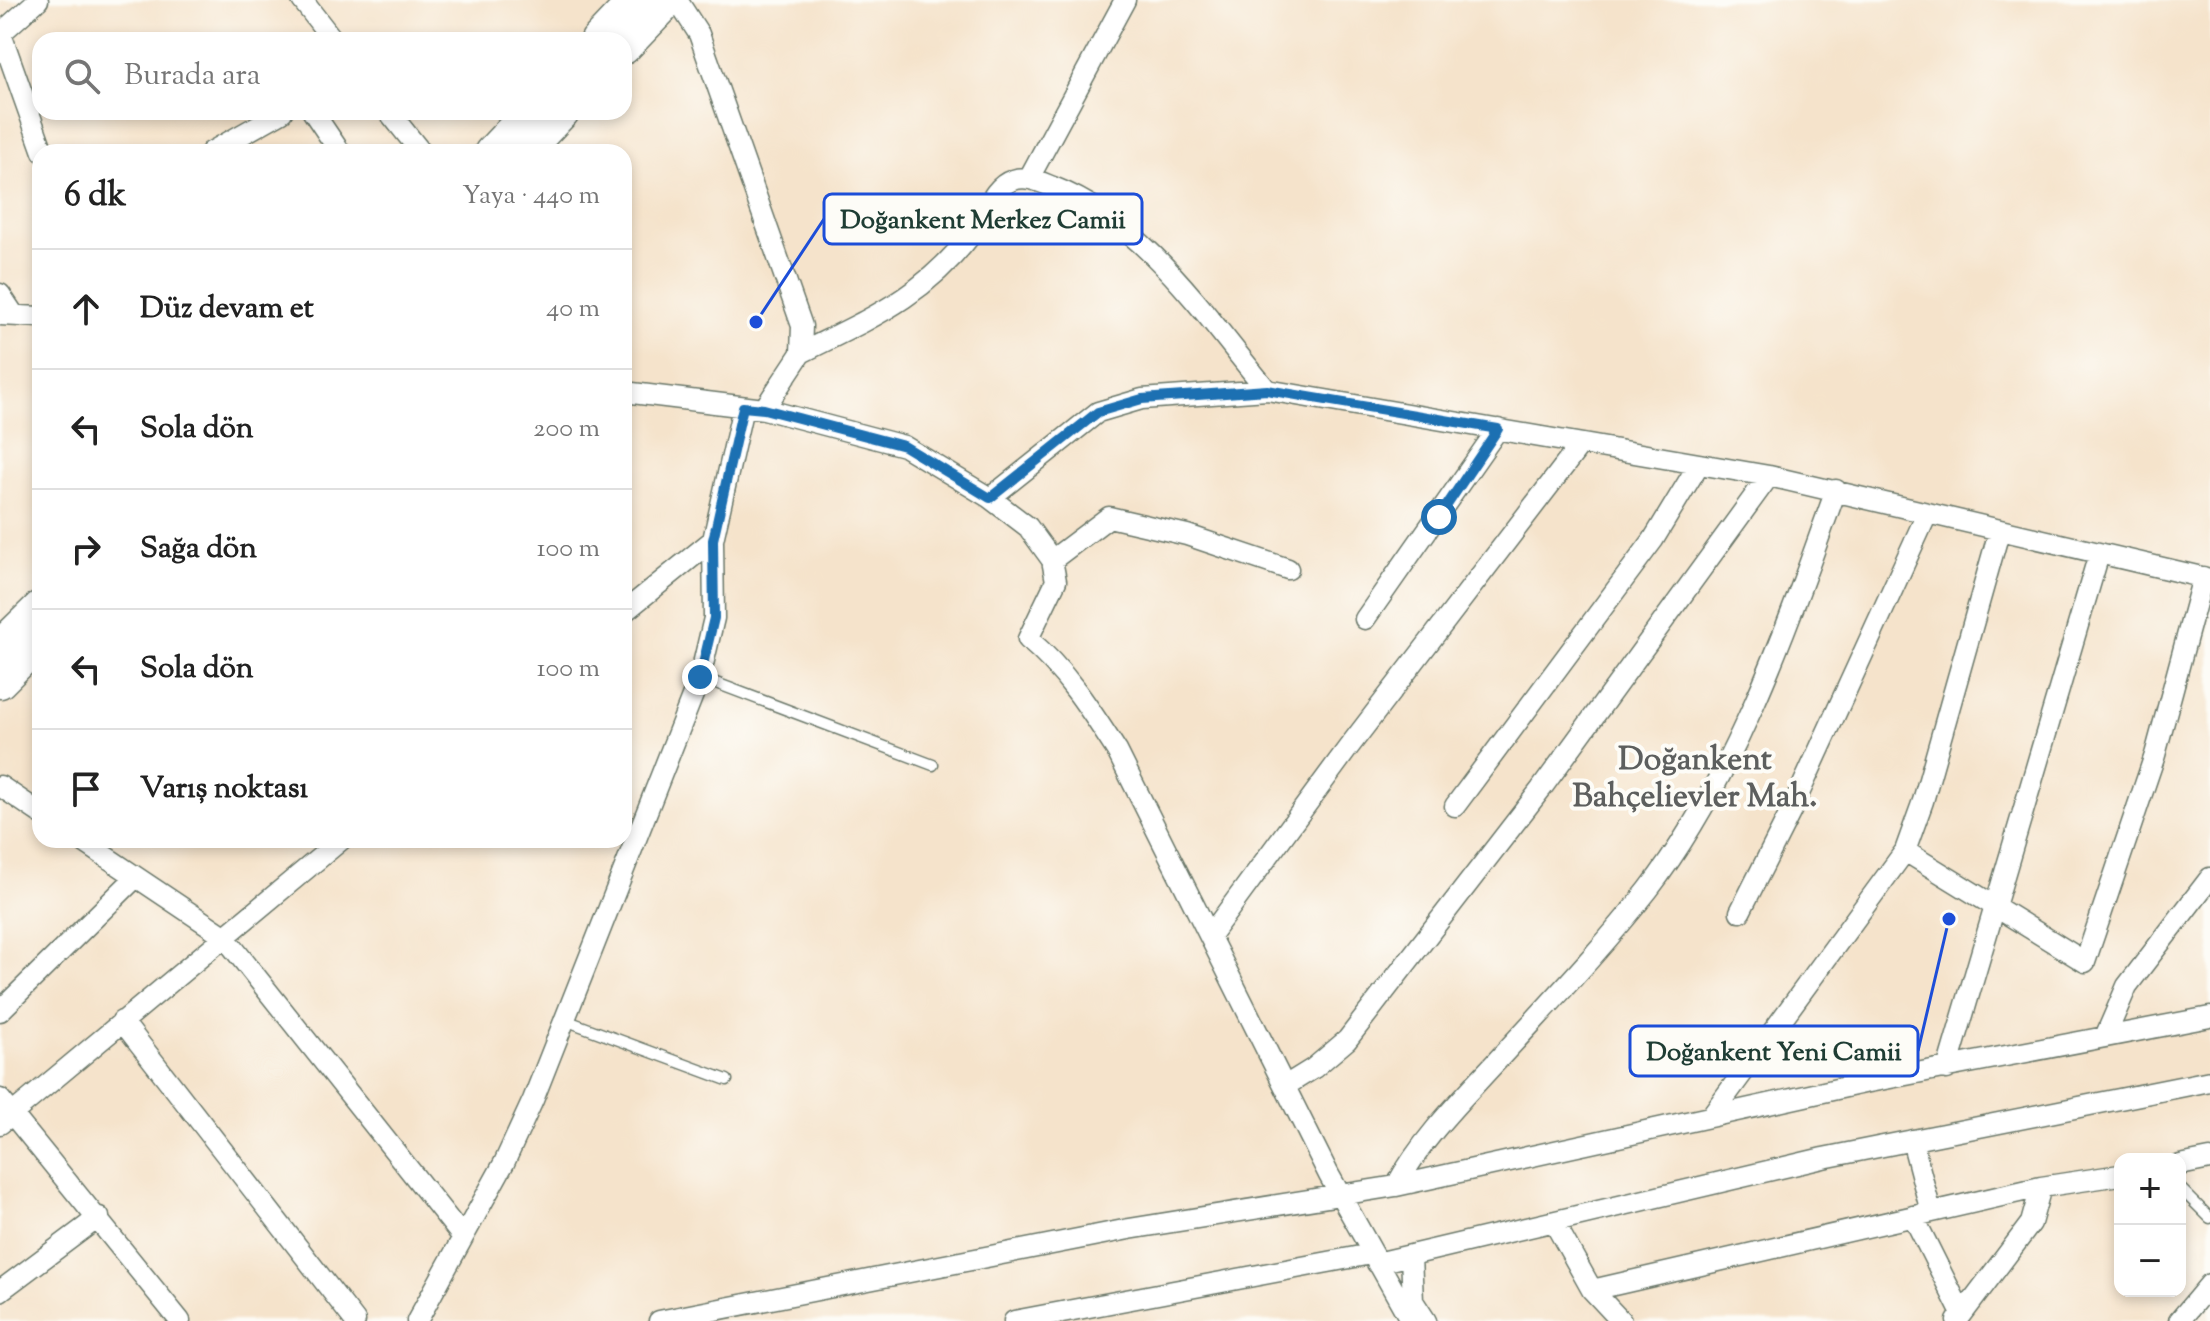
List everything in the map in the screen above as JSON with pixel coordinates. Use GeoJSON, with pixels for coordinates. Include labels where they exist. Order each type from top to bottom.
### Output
{"type":"FeatureCollection","features":[{"type":"Feature","properties":{"kind":"main road"},"geometry":{"type":"LineString","coordinates":[[605,32],[635,0]]}},
{"type":"Feature","properties":{"kind":"main road"},"geometry":{"type":"LineString","coordinates":[[632,40],[670,0]]}},
{"type":"Feature","properties":{"kind":"main road"},"geometry":{"type":"LineString","coordinates":[[499,144],[521,120]]}},
{"type":"Feature","properties":{"kind":"main road"},"geometry":{"type":"LineString","coordinates":[[533,144],[555,120]]}},
{"type":"Feature","properties":{"kind":"main road"},"geometry":{"type":"LineString","coordinates":[[0,646],[32,615]]}},
{"type":"Feature","properties":{"kind":"main road"},"geometry":{"type":"LineString","coordinates":[[0,682],[32,650]]}},
{"type":"Feature","properties":{"kind":"street"},"geometry":{"type":"LineString","coordinates":[[32,104],[0,33],[38,0]]}},
{"type":"Feature","properties":{"kind":"street"},"geometry":{"type":"LineString","coordinates":[[302,0],[327,32]]}},
{"type":"Feature","properties":{"kind":"street"},"geometry":{"type":"LineString","coordinates":[[677,0],[699,34],[802,326],[801,353]]}},
{"type":"Feature","properties":{"kind":"street"},"geometry":{"type":"LineString","coordinates":[[1029,178],[1125,0]]}},
{"type":"Feature","properties":{"kind":"street"},"geometry":{"type":"LineString","coordinates":[[38,120],[42,144]]}},
{"type":"Feature","properties":{"kind":"street"},"geometry":{"type":"LineString","coordinates":[[225,144],[268,120]]}},
{"type":"Feature","properties":{"kind":"street"},"geometry":{"type":"LineString","coordinates":[[318,120],[335,144]]}},
{"type":"Feature","properties":{"kind":"street"},"geometry":{"type":"LineString","coordinates":[[395,120],[415,144]]}},
{"type":"Feature","properties":{"kind":"street"},"geometry":{"type":"LineString","coordinates":[[764,409],[801,353],[900,304],[944,266],[975,230],[996,192],[1011,180],[1029,178],[1076,196],[1122,227],[1163,266],[1267,390]]}},
{"type":"Feature","properties":{"kind":"street"},"geometry":{"type":"LineString","coordinates":[[0,294],[7,315],[32,317]]}},
{"type":"Feature","properties":{"kind":"street"},"geometry":{"type":"LineString","coordinates":[[990,498],[1098,412],[1142,399],[1267,390],[1769,476],[2206,578],[2155,755],[2085,962],[1905,851]]}},
{"type":"Feature","properties":{"kind":"street"},"geometry":{"type":"LineString","coordinates":[[632,393],[764,409],[904,446],[990,498],[1028,527],[1052,560],[1056,581],[1028,639],[1055,661],[1078,689],[1109,739],[1211,934],[1339,1193],[1411,1321]]}},
{"type":"Feature","properties":{"kind":"street"},"geometry":{"type":"LineString","coordinates":[[417,1321],[504,1163],[565,1020],[700,677],[714,618],[713,540],[743,407]]}},
{"type":"Feature","properties":{"kind":"street"},"geometry":{"type":"LineString","coordinates":[[1365,619],[1498,429]]}},
{"type":"Feature","properties":{"kind":"street"},"geometry":{"type":"LineString","coordinates":[[1211,934],[1348,748],[1581,444]]}},
{"type":"Feature","properties":{"kind":"street"},"geometry":{"type":"LineString","coordinates":[[1455,806],[1653,540],[1699,464]]}},
{"type":"Feature","properties":{"kind":"street"},"geometry":{"type":"LineString","coordinates":[[1285,1086],[1347,1040],[1541,789],[1769,476]]}},
{"type":"Feature","properties":{"kind":"street"},"geometry":{"type":"LineString","coordinates":[[1396,1186],[1411,1159],[1454,1106],[1594,957],[1650,887],[1683,838],[1760,686],[1836,490]]}},
{"type":"Feature","properties":{"kind":"street"},"geometry":{"type":"LineString","coordinates":[[1740,912],[1791,811],[1927,514]]}},
{"type":"Feature","properties":{"kind":"street"},"geometry":{"type":"LineString","coordinates":[[1052,560],[1109,517],[1187,535],[1288,569]]}},
{"type":"Feature","properties":{"kind":"street"},"geometry":{"type":"LineString","coordinates":[[1711,1116],[1905,851],[1923,801],[1999,532]]}},
{"type":"Feature","properties":{"kind":"street"},"geometry":{"type":"LineString","coordinates":[[632,606],[713,540]]}},
{"type":"Feature","properties":{"kind":"street"},"geometry":{"type":"LineString","coordinates":[[1947,1069],[2099,554]]}},
{"type":"Feature","properties":{"kind":"street"},"geometry":{"type":"LineString","coordinates":[[0,786],[32,808]]}},
{"type":"Feature","properties":{"kind":"street"},"geometry":{"type":"LineString","coordinates":[[93,848],[223,935],[462,1236]]}},
{"type":"Feature","properties":{"kind":"street"},"geometry":{"type":"LineString","coordinates":[[180,1321],[99,1217],[5,1112],[122,1021],[331,848]]}},
{"type":"Feature","properties":{"kind":"street"},"geometry":{"type":"LineString","coordinates":[[0,1011],[136,877]]}},
{"type":"Feature","properties":{"kind":"street"},"geometry":{"type":"LineString","coordinates":[[2105,1037],[2127,986],[2210,878]]}},
{"type":"Feature","properties":{"kind":"street"},"geometry":{"type":"LineString","coordinates":[[659,1321],[1129,1229],[1396,1186],[1711,1116],[2210,1017]]}},
{"type":"Feature","properties":{"kind":"street"},"geometry":{"type":"LineString","coordinates":[[122,1021],[355,1321]]}},
{"type":"Feature","properties":{"kind":"street"},"geometry":{"type":"LineString","coordinates":[[1014,1321],[1374,1259],[1411,1256],[1912,1140],[2210,1081]]}},
{"type":"Feature","properties":{"kind":"street"},"geometry":{"type":"LineString","coordinates":[[1912,1140],[1922,1214],[1959,1318]]}},
{"type":"Feature","properties":{"kind":"street"},"geometry":{"type":"LineString","coordinates":[[2186,1164],[2210,1159]]}},
{"type":"Feature","properties":{"kind":"street"},"geometry":{"type":"LineString","coordinates":[[1592,1290],[2041,1187],[2114,1176]]}},
{"type":"Feature","properties":{"kind":"street"},"geometry":{"type":"LineString","coordinates":[[1959,1318],[2031,1223],[2041,1187]]}},
{"type":"Feature","properties":{"kind":"street"},"geometry":{"type":"LineString","coordinates":[[0,1291],[99,1217]]}},
{"type":"Feature","properties":{"kind":"street"},"geometry":{"type":"LineString","coordinates":[[1554,1222],[1592,1290],[1621,1321]]}},
{"type":"Feature","properties":{"kind":"street"},"geometry":{"type":"LineString","coordinates":[[1411,1256],[1413,1301],[1426,1321]]}},
{"type":"Feature","properties":{"kind":"street"},"geometry":{"type":"LineString","coordinates":[[2179,1321],[2210,1284]]}},
{"type":"Feature","properties":{"kind":"lane"},"geometry":{"type":"LineString","coordinates":[[700,677],[933,765]]}},
{"type":"Feature","properties":{"kind":"lane"},"geometry":{"type":"LineString","coordinates":[[565,1020],[727,1080]]}},
{"type":"Feature","properties":{"kind":"lane"},"geometry":{"type":"LineString","coordinates":[[2186,1194],[2210,1218]]}},
{"type":"Feature","properties":{"kind":"place","name":"Doğankent Merkez Camii"},"geometry":{"type":"Point","coordinates":[756,322]}},
{"type":"Feature","properties":{"kind":"place","name":"Doğankent Yeni Camii"},"geometry":{"type":"Point","coordinates":[1949,919]}},
{"type":"Feature","properties":{"kind":"district","name":"Doğankent Bahçelievler Mah."},"geometry":{"type":"Point","coordinates":[1695,776]}},
{"type":"Feature","properties":{"kind":"route"},"geometry":{"type":"LineString","coordinates":[[700,677],[714,618],[713,540],[743,407],[764,409],[904,446],[990,498],[1098,412],[1142,399],[1267,390],[1498,429],[1439,517]]}}]}
